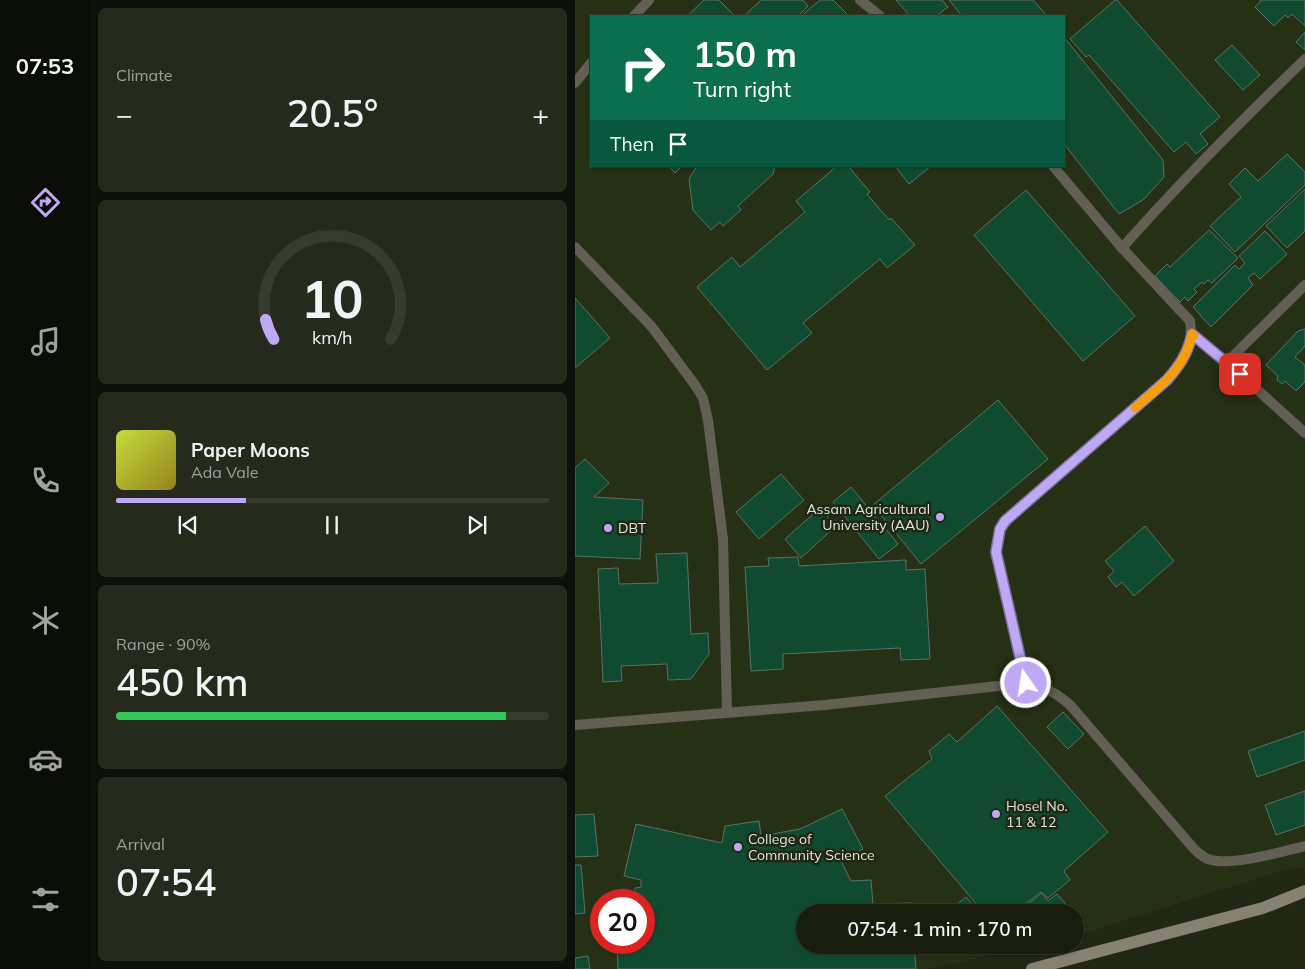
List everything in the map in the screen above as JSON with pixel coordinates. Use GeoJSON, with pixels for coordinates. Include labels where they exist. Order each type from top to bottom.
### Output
{"type":"FeatureCollection","features":[{"type":"Feature","properties":{"kind":"main road"},"geometry":{"type":"LineString","coordinates":[[1033,969],[1263,908],[1305,891]]}},
{"type":"Feature","properties":{"kind":"lane"},"geometry":{"type":"LineString","coordinates":[[635,15],[649,0]]}},
{"type":"Feature","properties":{"kind":"lane"},"geometry":{"type":"LineString","coordinates":[[860,0],[879,15]]}},
{"type":"Feature","properties":{"kind":"lane"},"geometry":{"type":"LineString","coordinates":[[1122,248],[1223,138],[1305,59]]}},
{"type":"Feature","properties":{"kind":"lane"},"geometry":{"type":"LineString","coordinates":[[575,83],[590,64]]}},
{"type":"Feature","properties":{"kind":"lane"},"geometry":{"type":"LineString","coordinates":[[1026,683],[996,552],[1000,529],[1015,512],[1167,380],[1182,362],[1189,348],[1192,334],[1189,321],[1122,248],[1054,167]]}},
{"type":"Feature","properties":{"kind":"lane"},"geometry":{"type":"LineString","coordinates":[[575,247],[652,327],[703,398],[708,420],[723,539],[727,713]]}},
{"type":"Feature","properties":{"kind":"lane"},"geometry":{"type":"LineString","coordinates":[[1227,362],[1305,285]]}},
{"type":"Feature","properties":{"kind":"lane"},"geometry":{"type":"LineString","coordinates":[[1192,334],[1227,362],[1305,433]]}},
{"type":"Feature","properties":{"kind":"lane"},"geometry":{"type":"LineString","coordinates":[[575,725],[825,705],[1026,683],[1043,687],[1057,694],[1071,706],[1195,850],[1205,858],[1218,862],[1231,861],[1305,846]]}},
{"type":"Feature","properties":{"kind":"shaded area","name":"Assam Agricultural University (AAU)"},"geometry":{"type":"Polygon","coordinates":[[[575,0],[1305,0],[1305,867],[1284,870],[1084,933],[1084,904],[796,904],[796,954],[996,954],[928,969],[575,969],[575,0]]]}},
{"type":"Feature","properties":{"kind":"building"},"geometry":{"type":"Polygon","coordinates":[[[704,0],[719,0],[734,15],[688,15],[704,0]]]}},
{"type":"Feature","properties":{"kind":"building"},"geometry":{"type":"Polygon","coordinates":[[[761,0],[803,0],[808,6],[799,15],[745,15],[761,0]]]}},
{"type":"Feature","properties":{"kind":"building"},"geometry":{"type":"Polygon","coordinates":[[[820,0],[833,0],[848,15],[802,15],[820,0]]]}},
{"type":"Feature","properties":{"kind":"building"},"geometry":{"type":"Polygon","coordinates":[[[896,0],[942,0],[948,7],[937,15],[909,15],[896,0]]]}},
{"type":"Feature","properties":{"kind":"building"},"geometry":{"type":"Polygon","coordinates":[[[949,0],[1033,0],[1046,15],[961,15],[949,0]]]}},
{"type":"Feature","properties":{"kind":"building"},"geometry":{"type":"Polygon","coordinates":[[[1115,0],[1220,117],[1200,134],[1208,144],[1196,154],[1186,142],[1174,152],[1089,55],[1086,57],[1070,39],[1115,0]]]}},
{"type":"Feature","properties":{"kind":"building"},"geometry":{"type":"Polygon","coordinates":[[[1260,0],[1305,0],[1305,26],[1292,14],[1288,18],[1285,15],[1274,26],[1255,7],[1260,0]]]}},
{"type":"Feature","properties":{"kind":"building"},"geometry":{"type":"Polygon","coordinates":[[[1305,32],[1305,50],[1296,42],[1305,32]]]}},
{"type":"Feature","properties":{"kind":"building"},"geometry":{"type":"Polygon","coordinates":[[[1065,38],[1163,160],[1164,177],[1143,200],[1119,214],[1065,145],[1065,38]]]}},
{"type":"Feature","properties":{"kind":"building"},"geometry":{"type":"Polygon","coordinates":[[[1232,45],[1260,75],[1243,90],[1215,60],[1232,45]]]}},
{"type":"Feature","properties":{"kind":"building"},"geometry":{"type":"Polygon","coordinates":[[[1287,154],[1305,172],[1305,185],[1235,252],[1210,226],[1241,197],[1229,184],[1245,168],[1258,181],[1287,154]]]}},
{"type":"Feature","properties":{"kind":"building"},"geometry":{"type":"Polygon","coordinates":[[[670,167],[681,167],[675,173],[670,167]]]}},
{"type":"Feature","properties":{"kind":"building"},"geometry":{"type":"Polygon","coordinates":[[[696,167],[775,167],[773,174],[738,206],[741,210],[723,226],[720,222],[711,230],[693,210],[689,179],[696,167]]]}},
{"type":"Feature","properties":{"kind":"building"},"geometry":{"type":"Polygon","coordinates":[[[836,167],[849,167],[870,192],[867,194],[889,220],[891,218],[915,245],[887,268],[880,259],[803,323],[812,333],[767,370],[697,287],[732,257],[740,267],[805,212],[796,201],[836,167]]]}},
{"type":"Feature","properties":{"kind":"building"},"geometry":{"type":"Polygon","coordinates":[[[896,167],[930,167],[909,184],[896,167]]]}},
{"type":"Feature","properties":{"kind":"building"},"geometry":{"type":"Polygon","coordinates":[[[1305,189],[1305,231],[1287,248],[1266,226],[1305,189]]]}},
{"type":"Feature","properties":{"kind":"building"},"geometry":{"type":"Polygon","coordinates":[[[1026,190],[1135,316],[1083,361],[974,235],[1026,190]]]}},
{"type":"Feature","properties":{"kind":"building"},"geometry":{"type":"Polygon","coordinates":[[[1209,230],[1238,258],[1212,283],[1208,280],[1204,284],[1202,282],[1194,289],[1197,292],[1188,301],[1185,297],[1180,302],[1155,276],[1167,264],[1170,267],[1209,230]]]}},
{"type":"Feature","properties":{"kind":"building"},"geometry":{"type":"Polygon","coordinates":[[[1265,231],[1287,254],[1260,279],[1254,273],[1248,278],[1253,285],[1211,327],[1193,307],[1235,265],[1239,269],[1245,263],[1239,256],[1265,231]]]}},
{"type":"Feature","properties":{"kind":"building"},"geometry":{"type":"Polygon","coordinates":[[[575,298],[610,338],[575,368],[575,298]]]}},
{"type":"Feature","properties":{"kind":"building"},"geometry":{"type":"Polygon","coordinates":[[[1305,329],[1305,346],[1295,357],[1305,365],[1305,382],[1296,391],[1285,381],[1282,384],[1277,380],[1278,376],[1266,365],[1298,331],[1305,329]]]}},
{"type":"Feature","properties":{"kind":"building"},"geometry":{"type":"Polygon","coordinates":[[[998,400],[1048,459],[921,564],[873,505],[998,400]]]}},
{"type":"Feature","properties":{"kind":"building","name":"DBT"},"geometry":{"type":"Polygon","coordinates":[[[585,459],[609,483],[594,497],[643,500],[640,559],[575,556],[575,468],[585,459]]]}},
{"type":"Feature","properties":{"kind":"building"},"geometry":{"type":"Polygon","coordinates":[[[781,474],[804,500],[759,539],[736,512],[781,474]]]}},
{"type":"Feature","properties":{"kind":"building"},"geometry":{"type":"Polygon","coordinates":[[[851,487],[898,544],[879,559],[833,502],[851,487]]]}},
{"type":"Feature","properties":{"kind":"building"},"geometry":{"type":"Polygon","coordinates":[[[820,508],[836,526],[801,558],[785,539],[820,508]]]}},
{"type":"Feature","properties":{"kind":"building"},"geometry":{"type":"Polygon","coordinates":[[[1145,526],[1174,561],[1134,596],[1122,582],[1116,587],[1108,577],[1114,571],[1105,561],[1145,526]]]}},
{"type":"Feature","properties":{"kind":"building"},"geometry":{"type":"Polygon","coordinates":[[[687,553],[691,634],[708,633],[709,654],[691,679],[668,680],[667,664],[621,666],[622,681],[603,682],[598,569],[618,568],[619,584],[658,583],[656,554],[687,553]]]}},
{"type":"Feature","properties":{"kind":"building"},"geometry":{"type":"Polygon","coordinates":[[[798,557],[799,566],[906,560],[906,570],[925,569],[930,659],[901,660],[900,648],[783,654],[783,669],[751,671],[745,567],[769,566],[768,558],[798,557]]]}},
{"type":"Feature","properties":{"kind":"building","name":"Hosel No. 11 & 12"},"geometry":{"type":"Polygon","coordinates":[[[997,706],[1108,832],[1064,871],[1070,880],[1048,898],[1041,892],[1025,904],[976,904],[885,796],[932,759],[929,751],[949,734],[957,742],[997,706]]]}},
{"type":"Feature","properties":{"kind":"building"},"geometry":{"type":"Polygon","coordinates":[[[1063,712],[1084,734],[1068,749],[1047,727],[1063,712]]]}},
{"type":"Feature","properties":{"kind":"building"},"geometry":{"type":"Polygon","coordinates":[[[1305,731],[1305,760],[1257,777],[1248,751],[1305,731]]]}},
{"type":"Feature","properties":{"kind":"building"},"geometry":{"type":"Polygon","coordinates":[[[1305,791],[1305,825],[1276,835],[1265,805],[1305,791]]]}},
{"type":"Feature","properties":{"kind":"building","name":"College of Community Science"},"geometry":{"type":"Polygon","coordinates":[[[842,809],[863,849],[840,859],[851,881],[871,880],[873,904],[796,904],[796,954],[915,954],[916,969],[618,969],[617,954],[655,954],[655,889],[635,889],[641,887],[641,880],[624,876],[636,824],[722,843],[725,826],[759,821],[761,836],[800,829],[842,809]]]}},
{"type":"Feature","properties":{"kind":"building"},"geometry":{"type":"Polygon","coordinates":[[[594,814],[598,856],[575,857],[575,815],[594,814]]]}},
{"type":"Feature","properties":{"kind":"building"},"geometry":{"type":"Polygon","coordinates":[[[575,865],[581,865],[585,913],[575,914],[575,865]]]}},
{"type":"Feature","properties":{"kind":"building"},"geometry":{"type":"Polygon","coordinates":[[[1042,893],[1048,901],[1057,894],[1066,904],[1028,904],[1042,893]]]}},
{"type":"Feature","properties":{"kind":"building"},"geometry":{"type":"Polygon","coordinates":[[[966,897],[972,904],[957,904],[966,897]]]}},
{"type":"Feature","properties":{"kind":"building","name":"College of Community Science"},"geometry":{"type":"Polygon","coordinates":[[[912,903],[912,904],[873,904],[912,903]]]}},
{"type":"Feature","properties":{"kind":"building"},"geometry":{"type":"Polygon","coordinates":[[[588,956],[590,969],[575,969],[575,958],[588,956]]]}},
{"type":"Feature","properties":{"kind":"slow traffic"},"geometry":{"type":"LineString","coordinates":[[1135,408],[1167,380],[1182,362],[1189,348],[1192,334],[1194,336]]}},
{"type":"Feature","properties":{"kind":"place","name":"Assam Agricultural University (AAU)"},"geometry":{"type":"Point","coordinates":[940,517]}},
{"type":"Feature","properties":{"kind":"place","name":"DBT"},"geometry":{"type":"Point","coordinates":[608,528]}},
{"type":"Feature","properties":{"kind":"place","name":"Hosel No. 11 & 12"},"geometry":{"type":"Point","coordinates":[996,814]}},
{"type":"Feature","properties":{"kind":"place","name":"College of Community Science"},"geometry":{"type":"Point","coordinates":[738,847]}},
{"type":"Feature","properties":{"kind":"route"},"geometry":{"type":"LineString","coordinates":[[1026,683],[996,552],[997,539],[1005,521],[1167,380],[1182,362],[1189,348],[1192,334],[1240,374]]}}]}
